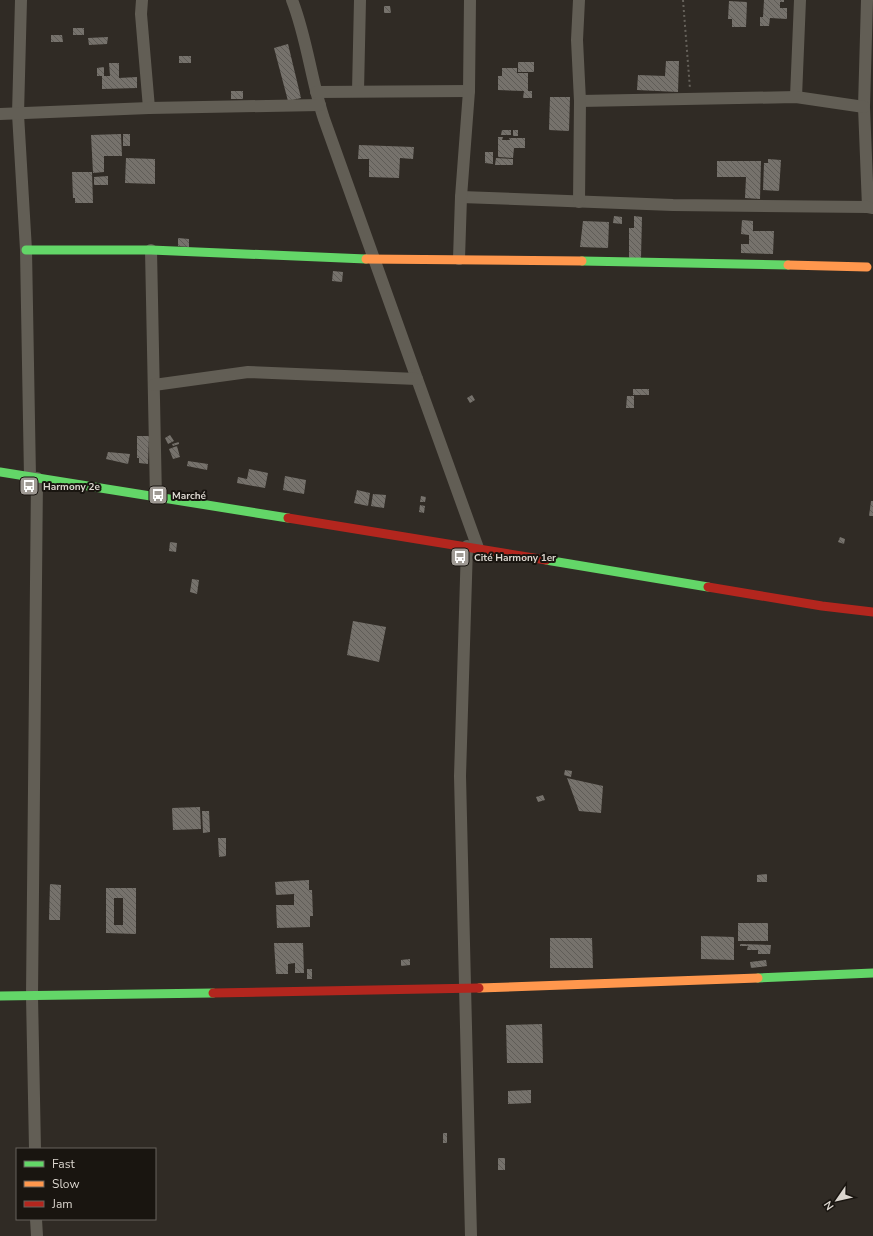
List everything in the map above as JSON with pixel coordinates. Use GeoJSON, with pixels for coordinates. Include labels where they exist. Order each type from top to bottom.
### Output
{"type":"FeatureCollection","features":[{"type":"Feature","properties":{"kind":"street"},"geometry":{"type":"LineString","coordinates":[[21,0],[18,114],[26,250],[34,477],[32,996],[35,1148]]}},
{"type":"Feature","properties":{"kind":"street"},"geometry":{"type":"LineString","coordinates":[[142,0],[141,14],[149,108]]}},
{"type":"Feature","properties":{"kind":"street"},"geometry":{"type":"LineString","coordinates":[[292,0],[303,33],[320,105],[373,259],[417,379],[472,547],[460,776],[471,1236]]}},
{"type":"Feature","properties":{"kind":"street"},"geometry":{"type":"LineString","coordinates":[[358,91],[360,0]]}},
{"type":"Feature","properties":{"kind":"street"},"geometry":{"type":"LineString","coordinates":[[459,259],[461,197],[469,91],[470,0]]}},
{"type":"Feature","properties":{"kind":"street"},"geometry":{"type":"LineString","coordinates":[[578,202],[580,101],[578,40],[579,0]]}},
{"type":"Feature","properties":{"kind":"street"},"geometry":{"type":"LineString","coordinates":[[796,97],[800,0]]}},
{"type":"Feature","properties":{"kind":"street"},"geometry":{"type":"LineString","coordinates":[[461,197],[673,205],[870,208],[864,107],[867,0]]}},
{"type":"Feature","properties":{"kind":"street"},"geometry":{"type":"LineString","coordinates":[[316,92],[469,91]]}},
{"type":"Feature","properties":{"kind":"street"},"geometry":{"type":"LineString","coordinates":[[580,101],[796,97],[864,107]]}},
{"type":"Feature","properties":{"kind":"street"},"geometry":{"type":"LineString","coordinates":[[0,114],[149,108],[320,105]]}},
{"type":"Feature","properties":{"kind":"street"},"geometry":{"type":"LineString","coordinates":[[26,250],[151,250],[373,259],[459,259],[867,267]]}},
{"type":"Feature","properties":{"kind":"street"},"geometry":{"type":"LineString","coordinates":[[151,250],[156,498]]}},
{"type":"Feature","properties":{"kind":"street"},"geometry":{"type":"LineString","coordinates":[[154,385],[248,372],[417,379]]}},
{"type":"Feature","properties":{"kind":"street"},"geometry":{"type":"LineString","coordinates":[[0,472],[472,547],[814,605],[873,612]]}},
{"type":"Feature","properties":{"kind":"street"},"geometry":{"type":"LineString","coordinates":[[0,996],[465,989],[873,973]]}},
{"type":"Feature","properties":{"kind":"street"},"geometry":{"type":"LineString","coordinates":[[36,1220],[37,1236]]}},
{"type":"Feature","properties":{"kind":"path"},"geometry":{"type":"LineString","coordinates":[[683,0],[691,100]]}},
{"type":"Feature","properties":{"kind":"building"},"geometry":{"type":"Polygon","coordinates":[[[764,0],[784,0],[784,2],[780,2],[780,8],[787,8],[787,19],[770,18],[769,26],[760,26],[760,17],[763,17],[764,0]]]}},
{"type":"Feature","properties":{"kind":"building"},"geometry":{"type":"Polygon","coordinates":[[[729,1],[747,2],[746,27],[732,27],[732,19],[728,19],[729,1]]]}},
{"type":"Feature","properties":{"kind":"building"},"geometry":{"type":"Polygon","coordinates":[[[384,6],[390,6],[391,13],[384,13],[384,6]]]}},
{"type":"Feature","properties":{"kind":"building"},"geometry":{"type":"Polygon","coordinates":[[[73,28],[84,28],[84,35],[73,35],[73,28]]]}},
{"type":"Feature","properties":{"kind":"building"},"geometry":{"type":"Polygon","coordinates":[[[51,35],[62,35],[63,42],[51,42],[51,35]]]}},
{"type":"Feature","properties":{"kind":"building"},"geometry":{"type":"Polygon","coordinates":[[[108,37],[107,44],[89,45],[88,38],[108,37]]]}},
{"type":"Feature","properties":{"kind":"building"},"geometry":{"type":"Polygon","coordinates":[[[288,44],[301,98],[288,101],[274,48],[288,44]]]}},
{"type":"Feature","properties":{"kind":"building"},"geometry":{"type":"Polygon","coordinates":[[[179,56],[191,56],[191,63],[179,63],[179,56]]]}},
{"type":"Feature","properties":{"kind":"building"},"geometry":{"type":"Polygon","coordinates":[[[666,61],[679,61],[678,92],[637,90],[638,75],[665,76],[666,61]]]}},
{"type":"Feature","properties":{"kind":"building"},"geometry":{"type":"Polygon","coordinates":[[[518,62],[534,62],[534,72],[518,72],[518,62]]]}},
{"type":"Feature","properties":{"kind":"building"},"geometry":{"type":"Polygon","coordinates":[[[109,63],[119,63],[119,78],[137,77],[137,88],[102,89],[102,76],[97,76],[97,68],[104,67],[104,76],[110,76],[109,63]]]}},
{"type":"Feature","properties":{"kind":"building"},"geometry":{"type":"Polygon","coordinates":[[[502,68],[517,68],[517,73],[528,73],[528,91],[532,91],[532,98],[523,98],[524,91],[498,90],[498,76],[502,76],[502,68]]]}},
{"type":"Feature","properties":{"kind":"building"},"geometry":{"type":"Polygon","coordinates":[[[231,91],[243,91],[243,99],[231,99],[231,91]]]}},
{"type":"Feature","properties":{"kind":"building"},"geometry":{"type":"Polygon","coordinates":[[[550,97],[570,97],[569,131],[549,130],[550,97]]]}},
{"type":"Feature","properties":{"kind":"building"},"geometry":{"type":"Polygon","coordinates":[[[502,130],[511,130],[511,135],[501,135],[502,130]]]}},
{"type":"Feature","properties":{"kind":"building"},"geometry":{"type":"Polygon","coordinates":[[[513,130],[518,130],[518,136],[513,136],[513,130]]]}},
{"type":"Feature","properties":{"kind":"building"},"geometry":{"type":"Polygon","coordinates":[[[121,134],[122,156],[104,156],[104,172],[93,173],[91,135],[121,134]]]}},
{"type":"Feature","properties":{"kind":"building"},"geometry":{"type":"Polygon","coordinates":[[[123,134],[130,134],[130,146],[123,146],[123,134]]]}},
{"type":"Feature","properties":{"kind":"building"},"geometry":{"type":"Polygon","coordinates":[[[498,137],[503,137],[502,140],[510,140],[509,138],[525,138],[525,148],[514,148],[513,158],[498,157],[498,137]]]}},
{"type":"Feature","properties":{"kind":"building"},"geometry":{"type":"Polygon","coordinates":[[[359,145],[414,147],[413,159],[400,158],[399,178],[369,177],[369,159],[358,159],[359,145]]]}},
{"type":"Feature","properties":{"kind":"building"},"geometry":{"type":"Polygon","coordinates":[[[485,152],[493,152],[493,164],[485,163],[485,152]]]}},
{"type":"Feature","properties":{"kind":"building"},"geometry":{"type":"Polygon","coordinates":[[[126,158],[155,159],[155,184],[125,183],[126,158]]]}},
{"type":"Feature","properties":{"kind":"building"},"geometry":{"type":"Polygon","coordinates":[[[496,158],[513,159],[513,165],[495,165],[496,158]]]}},
{"type":"Feature","properties":{"kind":"building"},"geometry":{"type":"Polygon","coordinates":[[[768,159],[781,160],[779,191],[763,190],[764,163],[768,163],[768,159]]]}},
{"type":"Feature","properties":{"kind":"building"},"geometry":{"type":"Polygon","coordinates":[[[717,161],[761,161],[760,199],[745,198],[746,177],[717,177],[717,161]]]}},
{"type":"Feature","properties":{"kind":"building"},"geometry":{"type":"Polygon","coordinates":[[[72,172],[92,172],[93,203],[75,203],[75,198],[73,198],[72,172]]]}},
{"type":"Feature","properties":{"kind":"building"},"geometry":{"type":"Polygon","coordinates":[[[108,176],[108,185],[94,185],[94,177],[108,176]]]}},
{"type":"Feature","properties":{"kind":"building"},"geometry":{"type":"Polygon","coordinates":[[[614,216],[622,217],[622,224],[613,223],[614,216]]]}},
{"type":"Feature","properties":{"kind":"building"},"geometry":{"type":"Polygon","coordinates":[[[634,216],[642,217],[641,258],[629,258],[629,228],[634,228],[634,216]]]}},
{"type":"Feature","properties":{"kind":"building"},"geometry":{"type":"Polygon","coordinates":[[[742,220],[753,221],[753,231],[774,231],[773,254],[741,253],[741,244],[749,244],[749,235],[741,234],[742,220]]]}},
{"type":"Feature","properties":{"kind":"building"},"geometry":{"type":"Polygon","coordinates":[[[583,221],[609,222],[608,248],[580,247],[583,221]]]}},
{"type":"Feature","properties":{"kind":"building"},"geometry":{"type":"Polygon","coordinates":[[[178,238],[189,239],[189,247],[178,246],[178,238]]]}},
{"type":"Feature","properties":{"kind":"building"},"geometry":{"type":"Polygon","coordinates":[[[333,271],[343,272],[342,282],[332,281],[333,271]]]}},
{"type":"Feature","properties":{"kind":"building"},"geometry":{"type":"Polygon","coordinates":[[[633,389],[649,389],[649,395],[633,395],[633,389]]]}},
{"type":"Feature","properties":{"kind":"building"},"geometry":{"type":"Polygon","coordinates":[[[472,395],[475,400],[470,403],[467,398],[472,395]]]}},
{"type":"Feature","properties":{"kind":"building"},"geometry":{"type":"Polygon","coordinates":[[[627,396],[634,396],[634,408],[626,408],[627,396]]]}},
{"type":"Feature","properties":{"kind":"building"},"geometry":{"type":"Polygon","coordinates":[[[170,435],[174,441],[168,444],[165,438],[170,435]]]}},
{"type":"Feature","properties":{"kind":"building"},"geometry":{"type":"Polygon","coordinates":[[[137,436],[149,436],[148,464],[139,463],[139,458],[137,458],[137,436]]]}},
{"type":"Feature","properties":{"kind":"building"},"geometry":{"type":"Polygon","coordinates":[[[179,442],[179,444],[173,446],[172,444],[179,442]]]}},
{"type":"Feature","properties":{"kind":"building"},"geometry":{"type":"Polygon","coordinates":[[[177,446],[180,457],[173,459],[169,449],[177,446]]]}},
{"type":"Feature","properties":{"kind":"building"},"geometry":{"type":"Polygon","coordinates":[[[108,452],[130,454],[128,464],[106,459],[108,452]]]}},
{"type":"Feature","properties":{"kind":"building"},"geometry":{"type":"Polygon","coordinates":[[[188,461],[208,464],[207,470],[187,466],[188,461]]]}},
{"type":"Feature","properties":{"kind":"building"},"geometry":{"type":"Polygon","coordinates":[[[249,469],[268,473],[265,488],[237,483],[238,477],[247,479],[249,469]]]}},
{"type":"Feature","properties":{"kind":"building"},"geometry":{"type":"Polygon","coordinates":[[[285,476],[306,480],[304,494],[283,490],[285,476]]]}},
{"type":"Feature","properties":{"kind":"building"},"geometry":{"type":"Polygon","coordinates":[[[357,490],[370,493],[368,506],[354,503],[357,490]]]}},
{"type":"Feature","properties":{"kind":"building"},"geometry":{"type":"Polygon","coordinates":[[[373,494],[386,495],[384,508],[371,506],[373,494]]]}},
{"type":"Feature","properties":{"kind":"building"},"geometry":{"type":"Polygon","coordinates":[[[421,496],[426,497],[425,502],[420,502],[421,496]]]}},
{"type":"Feature","properties":{"kind":"building"},"geometry":{"type":"Polygon","coordinates":[[[871,501],[873,501],[873,516],[869,516],[871,501]]]}},
{"type":"Feature","properties":{"kind":"building"},"geometry":{"type":"Polygon","coordinates":[[[420,505],[425,506],[424,513],[419,512],[420,505]]]}},
{"type":"Feature","properties":{"kind":"building"},"geometry":{"type":"Polygon","coordinates":[[[840,537],[845,539],[844,544],[838,542],[840,537]]]}},
{"type":"Feature","properties":{"kind":"building"},"geometry":{"type":"Polygon","coordinates":[[[170,542],[177,543],[176,552],[169,551],[170,542]]]}},
{"type":"Feature","properties":{"kind":"building"},"geometry":{"type":"Polygon","coordinates":[[[192,579],[199,580],[197,594],[190,592],[192,579]]]}},
{"type":"Feature","properties":{"kind":"building"},"geometry":{"type":"Polygon","coordinates":[[[353,621],[386,627],[379,662],[347,655],[353,621]]]}},
{"type":"Feature","properties":{"kind":"building"},"geometry":{"type":"Polygon","coordinates":[[[565,770],[572,771],[571,777],[564,775],[565,770]]]}},
{"type":"Feature","properties":{"kind":"building"},"geometry":{"type":"Polygon","coordinates":[[[567,778],[603,786],[601,813],[579,811],[567,778]]]}},
{"type":"Feature","properties":{"kind":"building"},"geometry":{"type":"Polygon","coordinates":[[[543,795],[545,800],[538,802],[536,797],[543,795]]]}},
{"type":"Feature","properties":{"kind":"building"},"geometry":{"type":"Polygon","coordinates":[[[200,807],[201,829],[173,830],[172,808],[200,807]]]}},
{"type":"Feature","properties":{"kind":"building"},"geometry":{"type":"Polygon","coordinates":[[[202,811],[209,811],[210,832],[203,833],[202,811]]]}},
{"type":"Feature","properties":{"kind":"building"},"geometry":{"type":"Polygon","coordinates":[[[218,838],[226,838],[226,856],[219,857],[218,838]]]}},
{"type":"Feature","properties":{"kind":"building"},"geometry":{"type":"Polygon","coordinates":[[[767,874],[767,882],[757,882],[757,875],[767,874]]]}},
{"type":"Feature","properties":{"kind":"building"},"geometry":{"type":"Polygon","coordinates":[[[309,880],[309,890],[312,890],[313,916],[310,916],[310,927],[277,928],[276,905],[294,905],[294,894],[276,895],[275,882],[309,880]]]}},
{"type":"Feature","properties":{"kind":"building"},"geometry":{"type":"Polygon","coordinates":[[[50,884],[61,885],[60,920],[49,920],[50,884]]]}},
{"type":"Feature","properties":{"kind":"building"},"geometry":{"type":"Polygon","coordinates":[[[106,888],[136,888],[136,934],[106,933],[106,888]],[[114,898],[114,925],[123,925],[123,898],[114,898]]]}},
{"type":"Feature","properties":{"kind":"building"},"geometry":{"type":"Polygon","coordinates":[[[738,923],[768,923],[768,941],[738,941],[738,923]]]}},
{"type":"Feature","properties":{"kind":"building"},"geometry":{"type":"Polygon","coordinates":[[[701,936],[734,937],[734,960],[701,959],[701,936]]]}},
{"type":"Feature","properties":{"kind":"building"},"geometry":{"type":"Polygon","coordinates":[[[550,938],[592,938],[593,968],[550,968],[550,938]]]}},
{"type":"Feature","properties":{"kind":"building"},"geometry":{"type":"Polygon","coordinates":[[[274,943],[303,943],[304,973],[295,973],[295,963],[288,964],[288,974],[276,974],[274,943]]]}},
{"type":"Feature","properties":{"kind":"building"},"geometry":{"type":"Polygon","coordinates":[[[740,944],[771,945],[770,954],[758,954],[758,950],[747,950],[748,946],[740,946],[740,944]]]}},
{"type":"Feature","properties":{"kind":"building"},"geometry":{"type":"Polygon","coordinates":[[[410,959],[410,965],[401,966],[401,960],[410,959]]]}},
{"type":"Feature","properties":{"kind":"building"},"geometry":{"type":"Polygon","coordinates":[[[766,960],[767,966],[751,968],[750,962],[766,960]]]}},
{"type":"Feature","properties":{"kind":"building"},"geometry":{"type":"Polygon","coordinates":[[[307,969],[312,969],[312,979],[307,979],[307,969]]]}},
{"type":"Feature","properties":{"kind":"building"},"geometry":{"type":"Polygon","coordinates":[[[542,1024],[543,1063],[507,1063],[506,1025],[542,1024]]]}},
{"type":"Feature","properties":{"kind":"building"},"geometry":{"type":"Polygon","coordinates":[[[531,1090],[531,1103],[508,1104],[508,1091],[531,1090]]]}},
{"type":"Feature","properties":{"kind":"building"},"geometry":{"type":"Polygon","coordinates":[[[443,1133],[447,1133],[447,1143],[443,1143],[443,1133]]]}},
{"type":"Feature","properties":{"kind":"building"},"geometry":{"type":"Polygon","coordinates":[[[498,1158],[505,1158],[505,1170],[498,1170],[498,1158]]]}},
{"type":"Feature","properties":{"kind":"traffic: fast"},"geometry":{"type":"LineString","coordinates":[[26,250],[151,250],[366,259]]}},
{"type":"Feature","properties":{"kind":"traffic: fast"},"geometry":{"type":"LineString","coordinates":[[582,261],[788,265]]}},
{"type":"Feature","properties":{"kind":"traffic: fast"},"geometry":{"type":"LineString","coordinates":[[0,472],[288,518]]}},
{"type":"Feature","properties":{"kind":"traffic: fast"},"geometry":{"type":"LineString","coordinates":[[546,560],[708,587]]}},
{"type":"Feature","properties":{"kind":"traffic: fast"},"geometry":{"type":"LineString","coordinates":[[758,978],[873,973]]}},
{"type":"Feature","properties":{"kind":"traffic: fast"},"geometry":{"type":"LineString","coordinates":[[0,996],[213,993]]}},
{"type":"Feature","properties":{"kind":"traffic: slow"},"geometry":{"type":"LineString","coordinates":[[366,259],[582,261]]}},
{"type":"Feature","properties":{"kind":"traffic: slow"},"geometry":{"type":"LineString","coordinates":[[788,265],[867,267]]}},
{"type":"Feature","properties":{"kind":"traffic: slow"},"geometry":{"type":"LineString","coordinates":[[479,988],[758,978]]}},
{"type":"Feature","properties":{"kind":"traffic: jam"},"geometry":{"type":"LineString","coordinates":[[288,518],[546,560]]}},
{"type":"Feature","properties":{"kind":"traffic: jam"},"geometry":{"type":"LineString","coordinates":[[708,587],[822,606],[873,612]]}},
{"type":"Feature","properties":{"kind":"traffic: jam"},"geometry":{"type":"LineString","coordinates":[[213,993],[479,988]]}},
{"type":"Feature","properties":{"kind":"place","name":"Harmony 2e"},"geometry":{"type":"Point","coordinates":[29,486]}},
{"type":"Feature","properties":{"kind":"place","name":"Marché"},"geometry":{"type":"Point","coordinates":[158,495]}},
{"type":"Feature","properties":{"kind":"place","name":"Cité Harmony 1er"},"geometry":{"type":"Point","coordinates":[460,557]}}]}
